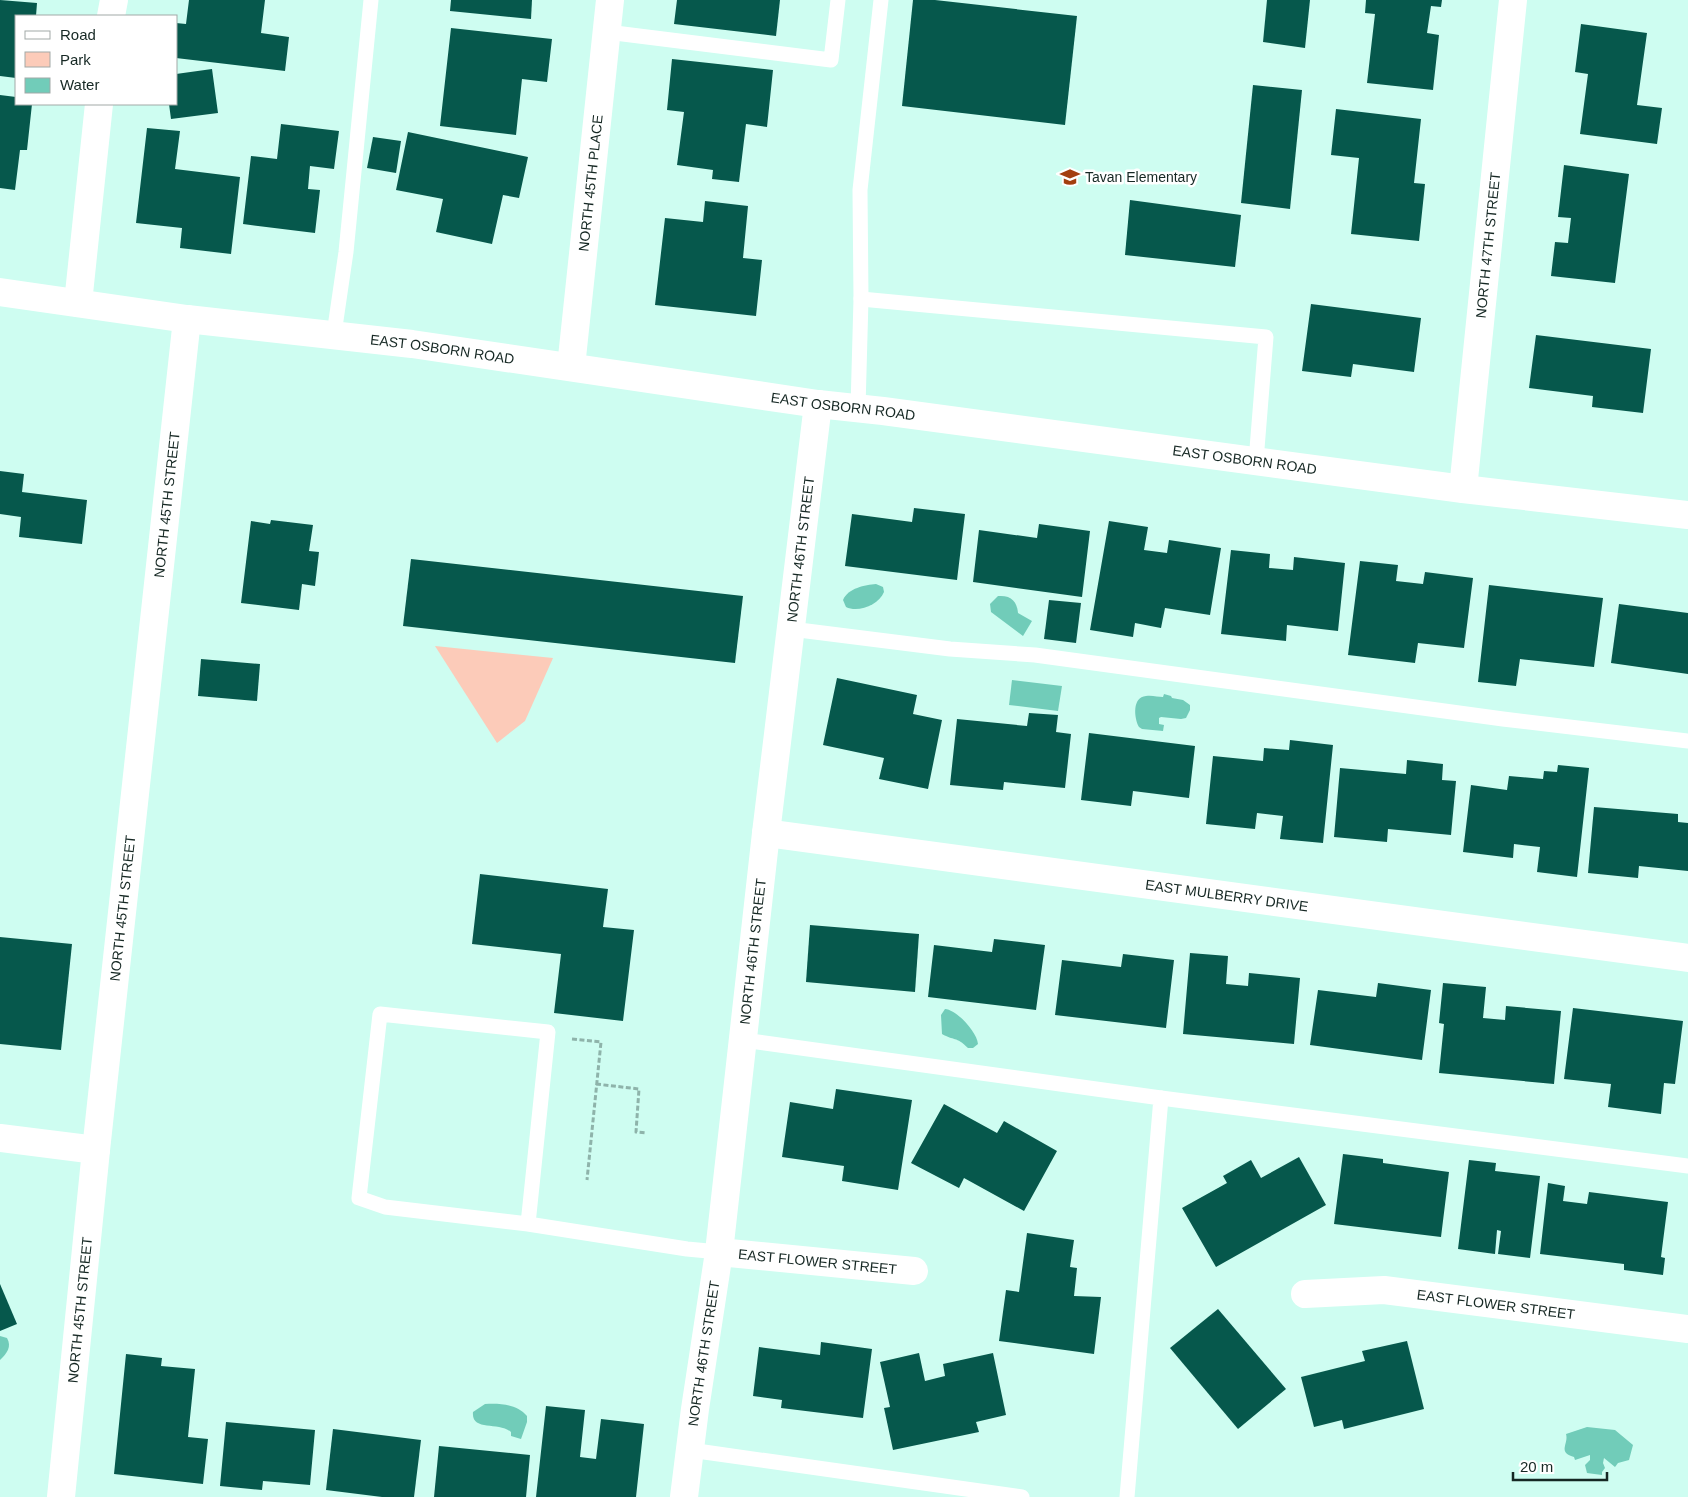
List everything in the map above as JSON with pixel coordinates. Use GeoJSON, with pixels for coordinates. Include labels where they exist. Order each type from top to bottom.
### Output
{"type":"FeatureCollection","features":[{"type":"Feature","properties":{"kind":"street"},"geometry":{"type":"LineString","coordinates":[[111,15],[114,0]]}},
{"type":"Feature","properties":{"kind":"street","name":"NORTH 45TH PLACE"},"geometry":{"type":"LineString","coordinates":[[571,367],[610,0]]}},
{"type":"Feature","properties":{"kind":"street","name":"NORTH 47TH STREET"},"geometry":{"type":"LineString","coordinates":[[1463,489],[1512,0]]}},
{"type":"Feature","properties":{"kind":"street"},"geometry":{"type":"LineString","coordinates":[[78,303],[99,105]]}},
{"type":"Feature","properties":{"kind":"street","name":"EAST OSBORN ROAD"},"geometry":{"type":"LineString","coordinates":[[0,292],[187,318],[334,334],[818,404],[1463,489],[1688,515]]}},
{"type":"Feature","properties":{"kind":"street","name":"NORTH 45TH STREET"},"geometry":{"type":"LineString","coordinates":[[61,1497],[96,1150],[187,318]]}},
{"type":"Feature","properties":{"kind":"street","name":"NORTH 46TH STREET"},"geometry":{"type":"LineString","coordinates":[[684,1497],[719,1252],[766,833],[818,404]]}},
{"type":"Feature","properties":{"kind":"street","name":"EAST MULBERRY DRIVE"},"geometry":{"type":"LineString","coordinates":[[766,833],[1688,958]]}},
{"type":"Feature","properties":{"kind":"street"},"geometry":{"type":"LineString","coordinates":[[0,1138],[96,1150]]}},
{"type":"Feature","properties":{"kind":"street","name":"EAST FLOWER STREET"},"geometry":{"type":"LineString","coordinates":[[719,1252],[914,1271]]}},
{"type":"Feature","properties":{"kind":"street","name":"EAST FLOWER STREET"},"geometry":{"type":"LineString","coordinates":[[1305,1294],[1384,1290],[1687,1321]]}},
{"type":"Feature","properties":{"kind":"lane"},"geometry":{"type":"LineString","coordinates":[[334,334],[346,252],[371,0]]}},
{"type":"Feature","properties":{"kind":"lane"},"geometry":{"type":"LineString","coordinates":[[607,32],[831,60],[838,0]]}},
{"type":"Feature","properties":{"kind":"lane"},"geometry":{"type":"LineString","coordinates":[[858,408],[861,299],[860,190],[881,0]]}},
{"type":"Feature","properties":{"kind":"lane"},"geometry":{"type":"LineString","coordinates":[[861,299],[1266,337],[1256,461]]}},
{"type":"Feature","properties":{"kind":"lane"},"geometry":{"type":"LineString","coordinates":[[791,629],[950,649],[1035,655],[1503,719],[1688,741]]}},
{"type":"Feature","properties":{"kind":"lane"},"geometry":{"type":"LineString","coordinates":[[528,1224],[548,1032],[380,1014],[359,1198],[385,1207],[528,1224],[687,1249],[719,1252]]}},
{"type":"Feature","properties":{"kind":"lane"},"geometry":{"type":"LineString","coordinates":[[744,1040],[1161,1098],[1688,1166]]}},
{"type":"Feature","properties":{"kind":"lane"},"geometry":{"type":"LineString","coordinates":[[1127,1497],[1161,1098]]}},
{"type":"Feature","properties":{"kind":"lane"},"geometry":{"type":"LineString","coordinates":[[690,1450],[1022,1497]]}},
{"type":"Feature","properties":{"kind":"path"},"geometry":{"type":"LineString","coordinates":[[564,1038],[601,1042],[587,1180]]}},
{"type":"Feature","properties":{"kind":"path"},"geometry":{"type":"LineString","coordinates":[[596,1084],[639,1089],[636,1132],[646,1133]]}},
{"type":"Feature","properties":{"kind":"green space"},"geometry":{"type":"Polygon","coordinates":[[[435,646],[553,658],[525,721],[497,743],[435,646]]]}},
{"type":"Feature","properties":{"kind":"water"},"geometry":{"type":"Polygon","coordinates":[[[876,584],[883,587],[884,592],[878,601],[868,607],[851,609],[846,607],[843,600],[845,596],[862,586],[876,584]]]}},
{"type":"Feature","properties":{"kind":"water"},"geometry":{"type":"Polygon","coordinates":[[[998,596],[1010,598],[1015,602],[1018,613],[1032,621],[1023,636],[991,612],[990,604],[998,596]]]}},
{"type":"Feature","properties":{"kind":"water"},"geometry":{"type":"Polygon","coordinates":[[[1012,680],[1062,686],[1058,711],[1009,705],[1012,680]]]}},
{"type":"Feature","properties":{"kind":"water"},"geometry":{"type":"Polygon","coordinates":[[[1164,694],[1183,700],[1190,705],[1186,718],[1159,718],[1159,724],[1164,725],[1163,731],[1139,727],[1135,714],[1138,700],[1146,696],[1163,697],[1164,694]]]}},
{"type":"Feature","properties":{"kind":"water"},"geometry":{"type":"Polygon","coordinates":[[[945,1009],[955,1013],[966,1022],[977,1039],[978,1044],[973,1048],[968,1048],[958,1040],[942,1034],[941,1015],[945,1009]]]}},
{"type":"Feature","properties":{"kind":"water"},"geometry":{"type":"Polygon","coordinates":[[[0,1336],[7,1338],[9,1347],[0,1360],[0,1336]]]}},
{"type":"Feature","properties":{"kind":"water"},"geometry":{"type":"Polygon","coordinates":[[[485,1404],[508,1405],[523,1412],[527,1416],[527,1422],[521,1439],[511,1436],[511,1432],[506,1429],[476,1422],[473,1412],[485,1404]]]}},
{"type":"Feature","properties":{"kind":"water"},"geometry":{"type":"Polygon","coordinates":[[[1587,1427],[1615,1430],[1633,1445],[1629,1460],[1618,1463],[1615,1467],[1604,1458],[1605,1468],[1602,1475],[1587,1473],[1585,1465],[1590,1460],[1590,1455],[1575,1460],[1574,1457],[1566,1453],[1565,1447],[1566,1434],[1587,1427]]]}},
{"type":"Feature","properties":{"kind":"building"},"geometry":{"type":"Polygon","coordinates":[[[0,0],[37,3],[36,15],[15,15],[15,78],[0,76],[0,0]]]}},
{"type":"Feature","properties":{"kind":"building"},"geometry":{"type":"Polygon","coordinates":[[[189,0],[265,0],[261,33],[289,37],[285,71],[178,58],[178,23],[186,24],[189,0]]]}},
{"type":"Feature","properties":{"kind":"building"},"geometry":{"type":"Polygon","coordinates":[[[451,0],[532,0],[531,19],[450,11],[451,0]]]}},
{"type":"Feature","properties":{"kind":"building"},"geometry":{"type":"Polygon","coordinates":[[[677,0],[780,0],[776,36],[674,24],[677,0]]]}},
{"type":"Feature","properties":{"kind":"building"},"geometry":{"type":"Polygon","coordinates":[[[913,0],[935,0],[1077,16],[1065,125],[902,106],[913,0]]]}},
{"type":"Feature","properties":{"kind":"building"},"geometry":{"type":"Polygon","coordinates":[[[1267,0],[1310,0],[1305,48],[1263,42],[1267,0]]]}},
{"type":"Feature","properties":{"kind":"building"},"geometry":{"type":"Polygon","coordinates":[[[1366,0],[1442,0],[1441,7],[1431,6],[1427,33],[1439,35],[1433,90],[1367,83],[1375,14],[1365,13],[1366,0]]]}},
{"type":"Feature","properties":{"kind":"building"},"geometry":{"type":"Polygon","coordinates":[[[1581,24],[1647,33],[1637,105],[1662,108],[1657,144],[1580,134],[1588,74],[1575,72],[1581,24]]]}},
{"type":"Feature","properties":{"kind":"building"},"geometry":{"type":"Polygon","coordinates":[[[451,28],[552,39],[547,82],[522,79],[516,135],[440,126],[451,28]]]}},
{"type":"Feature","properties":{"kind":"building"},"geometry":{"type":"Polygon","coordinates":[[[672,59],[773,70],[767,127],[746,124],[739,182],[712,179],[713,170],[677,165],[684,112],[667,110],[672,59]]]}},
{"type":"Feature","properties":{"kind":"building"},"geometry":{"type":"Polygon","coordinates":[[[212,69],[218,113],[171,119],[169,105],[178,105],[178,74],[212,69]]]}},
{"type":"Feature","properties":{"kind":"building"},"geometry":{"type":"Polygon","coordinates":[[[1253,85],[1302,90],[1290,209],[1241,203],[1253,85]]]}},
{"type":"Feature","properties":{"kind":"building"},"geometry":{"type":"Polygon","coordinates":[[[0,95],[15,97],[15,105],[32,105],[27,150],[20,150],[15,190],[0,188],[0,95]]]}},
{"type":"Feature","properties":{"kind":"building"},"geometry":{"type":"Polygon","coordinates":[[[1336,109],[1421,119],[1414,183],[1425,184],[1419,241],[1351,234],[1359,158],[1331,155],[1336,109]]]}},
{"type":"Feature","properties":{"kind":"building"},"geometry":{"type":"Polygon","coordinates":[[[281,124],[339,131],[334,169],[310,166],[308,189],[320,190],[315,233],[243,224],[251,156],[277,159],[281,124]]]}},
{"type":"Feature","properties":{"kind":"building"},"geometry":{"type":"Polygon","coordinates":[[[147,128],[180,131],[175,169],[240,177],[231,254],[180,248],[182,228],[136,223],[147,128]]]}},
{"type":"Feature","properties":{"kind":"building"},"geometry":{"type":"Polygon","coordinates":[[[408,132],[528,157],[519,198],[503,195],[492,244],[436,232],[443,199],[396,190],[408,132]]]}},
{"type":"Feature","properties":{"kind":"building"},"geometry":{"type":"Polygon","coordinates":[[[373,137],[401,141],[396,173],[367,168],[373,137]]]}},
{"type":"Feature","properties":{"kind":"building"},"geometry":{"type":"Polygon","coordinates":[[[1564,165],[1629,174],[1615,283],[1551,276],[1555,242],[1568,243],[1571,218],[1558,217],[1564,165]]]}},
{"type":"Feature","properties":{"kind":"building"},"geometry":{"type":"Polygon","coordinates":[[[1130,200],[1241,215],[1235,267],[1125,255],[1130,200]]]}},
{"type":"Feature","properties":{"kind":"building"},"geometry":{"type":"Polygon","coordinates":[[[705,201],[748,206],[743,258],[762,260],[756,316],[655,305],[665,218],[703,222],[705,201]]]}},
{"type":"Feature","properties":{"kind":"building"},"geometry":{"type":"Polygon","coordinates":[[[1311,304],[1421,318],[1414,372],[1353,364],[1351,377],[1302,371],[1311,304]]]}},
{"type":"Feature","properties":{"kind":"building"},"geometry":{"type":"Polygon","coordinates":[[[1536,335],[1651,349],[1643,413],[1592,407],[1593,396],[1529,388],[1536,335]]]}},
{"type":"Feature","properties":{"kind":"building"},"geometry":{"type":"Polygon","coordinates":[[[0,471],[24,474],[22,492],[87,500],[82,544],[19,537],[21,517],[0,514],[0,471]]]}},
{"type":"Feature","properties":{"kind":"building"},"geometry":{"type":"Polygon","coordinates":[[[914,508],[965,514],[957,580],[845,566],[852,514],[912,522],[914,508]]]}},
{"type":"Feature","properties":{"kind":"building"},"geometry":{"type":"Polygon","coordinates":[[[271,520],[313,525],[309,551],[319,552],[315,586],[302,584],[299,610],[241,603],[251,521],[270,524],[271,520]]]}},
{"type":"Feature","properties":{"kind":"building"},"geometry":{"type":"Polygon","coordinates":[[[1109,521],[1148,527],[1144,550],[1167,553],[1169,540],[1221,548],[1210,615],[1165,608],[1161,628],[1135,623],[1133,637],[1090,630],[1109,521]]]}},
{"type":"Feature","properties":{"kind":"building"},"geometry":{"type":"Polygon","coordinates":[[[1039,524],[1090,531],[1082,597],[973,582],[979,530],[1037,538],[1039,524]]]}},
{"type":"Feature","properties":{"kind":"building"},"geometry":{"type":"Polygon","coordinates":[[[1231,550],[1270,554],[1269,568],[1293,570],[1294,557],[1345,563],[1338,631],[1287,625],[1286,641],[1221,634],[1231,550]]]}},
{"type":"Feature","properties":{"kind":"building"},"geometry":{"type":"Polygon","coordinates":[[[411,559],[743,596],[735,663],[403,626],[411,559]]]}},
{"type":"Feature","properties":{"kind":"building"},"geometry":{"type":"Polygon","coordinates":[[[1360,561],[1398,565],[1396,581],[1423,584],[1425,572],[1473,578],[1464,648],[1418,643],[1415,663],[1348,655],[1360,561]]]}},
{"type":"Feature","properties":{"kind":"building"},"geometry":{"type":"Polygon","coordinates":[[[1489,585],[1603,598],[1594,667],[1520,659],[1516,686],[1478,682],[1489,585]]]}},
{"type":"Feature","properties":{"kind":"building"},"geometry":{"type":"Polygon","coordinates":[[[1049,600],[1081,603],[1076,643],[1044,639],[1049,600]]]}},
{"type":"Feature","properties":{"kind":"building"},"geometry":{"type":"Polygon","coordinates":[[[1619,604],[1688,613],[1688,674],[1611,663],[1619,604]]]}},
{"type":"Feature","properties":{"kind":"building"},"geometry":{"type":"Polygon","coordinates":[[[201,659],[260,664],[257,701],[198,696],[201,659]]]}},
{"type":"Feature","properties":{"kind":"building"},"geometry":{"type":"Polygon","coordinates":[[[837,678],[917,695],[913,714],[942,720],[928,789],[879,779],[884,758],[823,745],[837,678]]]}},
{"type":"Feature","properties":{"kind":"building"},"geometry":{"type":"Polygon","coordinates":[[[1029,713],[1058,715],[1056,732],[1071,734],[1065,788],[1004,782],[1003,790],[950,785],[957,719],[1027,726],[1029,713]]]}},
{"type":"Feature","properties":{"kind":"building"},"geometry":{"type":"Polygon","coordinates":[[[1089,733],[1195,746],[1189,798],[1133,791],[1131,806],[1081,800],[1089,733]]]}},
{"type":"Feature","properties":{"kind":"building"},"geometry":{"type":"Polygon","coordinates":[[[1290,740],[1333,745],[1323,843],[1280,839],[1283,816],[1257,813],[1255,829],[1206,824],[1213,756],[1263,761],[1264,748],[1289,750],[1290,740]]]}},
{"type":"Feature","properties":{"kind":"building"},"geometry":{"type":"Polygon","coordinates":[[[1407,760],[1443,764],[1442,780],[1456,781],[1451,835],[1388,829],[1387,842],[1334,837],[1340,768],[1406,774],[1407,760]]]}},
{"type":"Feature","properties":{"kind":"building"},"geometry":{"type":"Polygon","coordinates":[[[1558,765],[1589,768],[1577,877],[1537,872],[1540,847],[1514,844],[1513,858],[1463,852],[1471,785],[1507,790],[1509,776],[1543,779],[1544,771],[1557,772],[1558,765]]]}},
{"type":"Feature","properties":{"kind":"building"},"geometry":{"type":"Polygon","coordinates":[[[1594,807],[1678,814],[1678,822],[1688,823],[1688,871],[1639,866],[1638,878],[1588,873],[1594,807]]]}},
{"type":"Feature","properties":{"kind":"building"},"geometry":{"type":"Polygon","coordinates":[[[480,874],[608,889],[603,927],[634,930],[623,1021],[554,1013],[561,954],[472,944],[480,874]]]}},
{"type":"Feature","properties":{"kind":"building"},"geometry":{"type":"Polygon","coordinates":[[[810,925],[919,934],[915,992],[806,982],[810,925]]]}},
{"type":"Feature","properties":{"kind":"building"},"geometry":{"type":"Polygon","coordinates":[[[0,937],[72,944],[61,1050],[0,1044],[0,937]]]}},
{"type":"Feature","properties":{"kind":"building"},"geometry":{"type":"Polygon","coordinates":[[[994,939],[1045,945],[1036,1010],[928,997],[934,945],[992,952],[994,939]]]}},
{"type":"Feature","properties":{"kind":"building"},"geometry":{"type":"Polygon","coordinates":[[[1190,953],[1228,956],[1226,984],[1248,986],[1249,973],[1300,978],[1294,1044],[1183,1034],[1190,953]]]}},
{"type":"Feature","properties":{"kind":"building"},"geometry":{"type":"Polygon","coordinates":[[[1123,954],[1174,960],[1166,1028],[1055,1015],[1062,960],[1121,967],[1123,954]]]}},
{"type":"Feature","properties":{"kind":"building"},"geometry":{"type":"Polygon","coordinates":[[[1378,983],[1431,990],[1422,1060],[1310,1045],[1318,990],[1376,997],[1378,983]]]}},
{"type":"Feature","properties":{"kind":"building"},"geometry":{"type":"Polygon","coordinates":[[[1443,983],[1486,987],[1483,1018],[1505,1020],[1506,1006],[1561,1011],[1554,1084],[1439,1073],[1444,1024],[1439,1023],[1443,983]]]}},
{"type":"Feature","properties":{"kind":"building"},"geometry":{"type":"Polygon","coordinates":[[[1573,1008],[1683,1021],[1675,1084],[1664,1083],[1661,1114],[1608,1107],[1611,1084],[1564,1079],[1573,1008]]]}},
{"type":"Feature","properties":{"kind":"building"},"geometry":{"type":"Polygon","coordinates":[[[836,1089],[912,1100],[898,1190],[842,1181],[844,1166],[782,1157],[790,1102],[833,1109],[836,1089]]]}},
{"type":"Feature","properties":{"kind":"building"},"geometry":{"type":"Polygon","coordinates":[[[944,1104],[997,1133],[1004,1121],[1057,1151],[1024,1211],[964,1178],[959,1188],[911,1163],[944,1104]]]}},
{"type":"Feature","properties":{"kind":"building"},"geometry":{"type":"Polygon","coordinates":[[[1343,1154],[1383,1159],[1383,1163],[1449,1172],[1441,1237],[1334,1224],[1343,1154]]]}},
{"type":"Feature","properties":{"kind":"building"},"geometry":{"type":"Polygon","coordinates":[[[1299,1157],[1326,1205],[1216,1267],[1182,1208],[1227,1183],[1223,1176],[1251,1160],[1261,1178],[1299,1157]]]}},
{"type":"Feature","properties":{"kind":"building"},"geometry":{"type":"Polygon","coordinates":[[[1469,1160],[1496,1163],[1495,1171],[1540,1176],[1530,1258],[1498,1254],[1501,1231],[1497,1230],[1495,1254],[1458,1249],[1469,1160]]]}},
{"type":"Feature","properties":{"kind":"building"},"geometry":{"type":"Polygon","coordinates":[[[1548,1183],[1565,1186],[1563,1201],[1587,1204],[1589,1192],[1668,1202],[1661,1257],[1665,1258],[1663,1275],[1624,1270],[1624,1264],[1540,1254],[1548,1183]]]}},
{"type":"Feature","properties":{"kind":"building"},"geometry":{"type":"Polygon","coordinates":[[[1027,1233],[1074,1240],[1070,1267],[1077,1268],[1074,1296],[1101,1297],[1094,1354],[999,1341],[1006,1290],[1019,1292],[1027,1233]]]}},
{"type":"Feature","properties":{"kind":"building"},"geometry":{"type":"Polygon","coordinates":[[[0,1284],[17,1324],[0,1331],[0,1284]]]}},
{"type":"Feature","properties":{"kind":"building"},"geometry":{"type":"Polygon","coordinates":[[[1218,1309],[1286,1389],[1238,1429],[1170,1348],[1218,1309]]]}},
{"type":"Feature","properties":{"kind":"building"},"geometry":{"type":"Polygon","coordinates":[[[1407,1341],[1424,1409],[1344,1429],[1342,1420],[1314,1427],[1301,1377],[1365,1361],[1362,1351],[1407,1341]]]}},
{"type":"Feature","properties":{"kind":"building"},"geometry":{"type":"Polygon","coordinates":[[[821,1342],[872,1349],[863,1418],[781,1408],[782,1400],[753,1396],[759,1347],[820,1355],[821,1342]]]}},
{"type":"Feature","properties":{"kind":"building"},"geometry":{"type":"Polygon","coordinates":[[[919,1353],[925,1381],[945,1376],[943,1364],[993,1353],[1006,1415],[976,1422],[979,1432],[893,1450],[884,1408],[890,1407],[880,1362],[919,1353]]]}},
{"type":"Feature","properties":{"kind":"building"},"geometry":{"type":"Polygon","coordinates":[[[126,1354],[162,1358],[161,1366],[195,1369],[188,1437],[208,1439],[203,1484],[114,1474],[126,1354]]]}},
{"type":"Feature","properties":{"kind":"building"},"geometry":{"type":"Polygon","coordinates":[[[546,1406],[585,1410],[580,1457],[596,1459],[601,1419],[644,1424],[636,1497],[536,1497],[546,1406]]]}},
{"type":"Feature","properties":{"kind":"building"},"geometry":{"type":"Polygon","coordinates":[[[226,1422],[315,1430],[310,1485],[263,1481],[262,1490],[220,1486],[226,1422]]]}},
{"type":"Feature","properties":{"kind":"building"},"geometry":{"type":"Polygon","coordinates":[[[333,1429],[421,1440],[414,1497],[382,1497],[326,1490],[333,1429]]]}},
{"type":"Feature","properties":{"kind":"building"},"geometry":{"type":"Polygon","coordinates":[[[439,1446],[530,1455],[526,1497],[434,1497],[439,1446]]]}},
{"type":"Feature","properties":{"kind":"place","name":"Tavan Elementary"},"geometry":{"type":"Point","coordinates":[1070,177]}}]}
